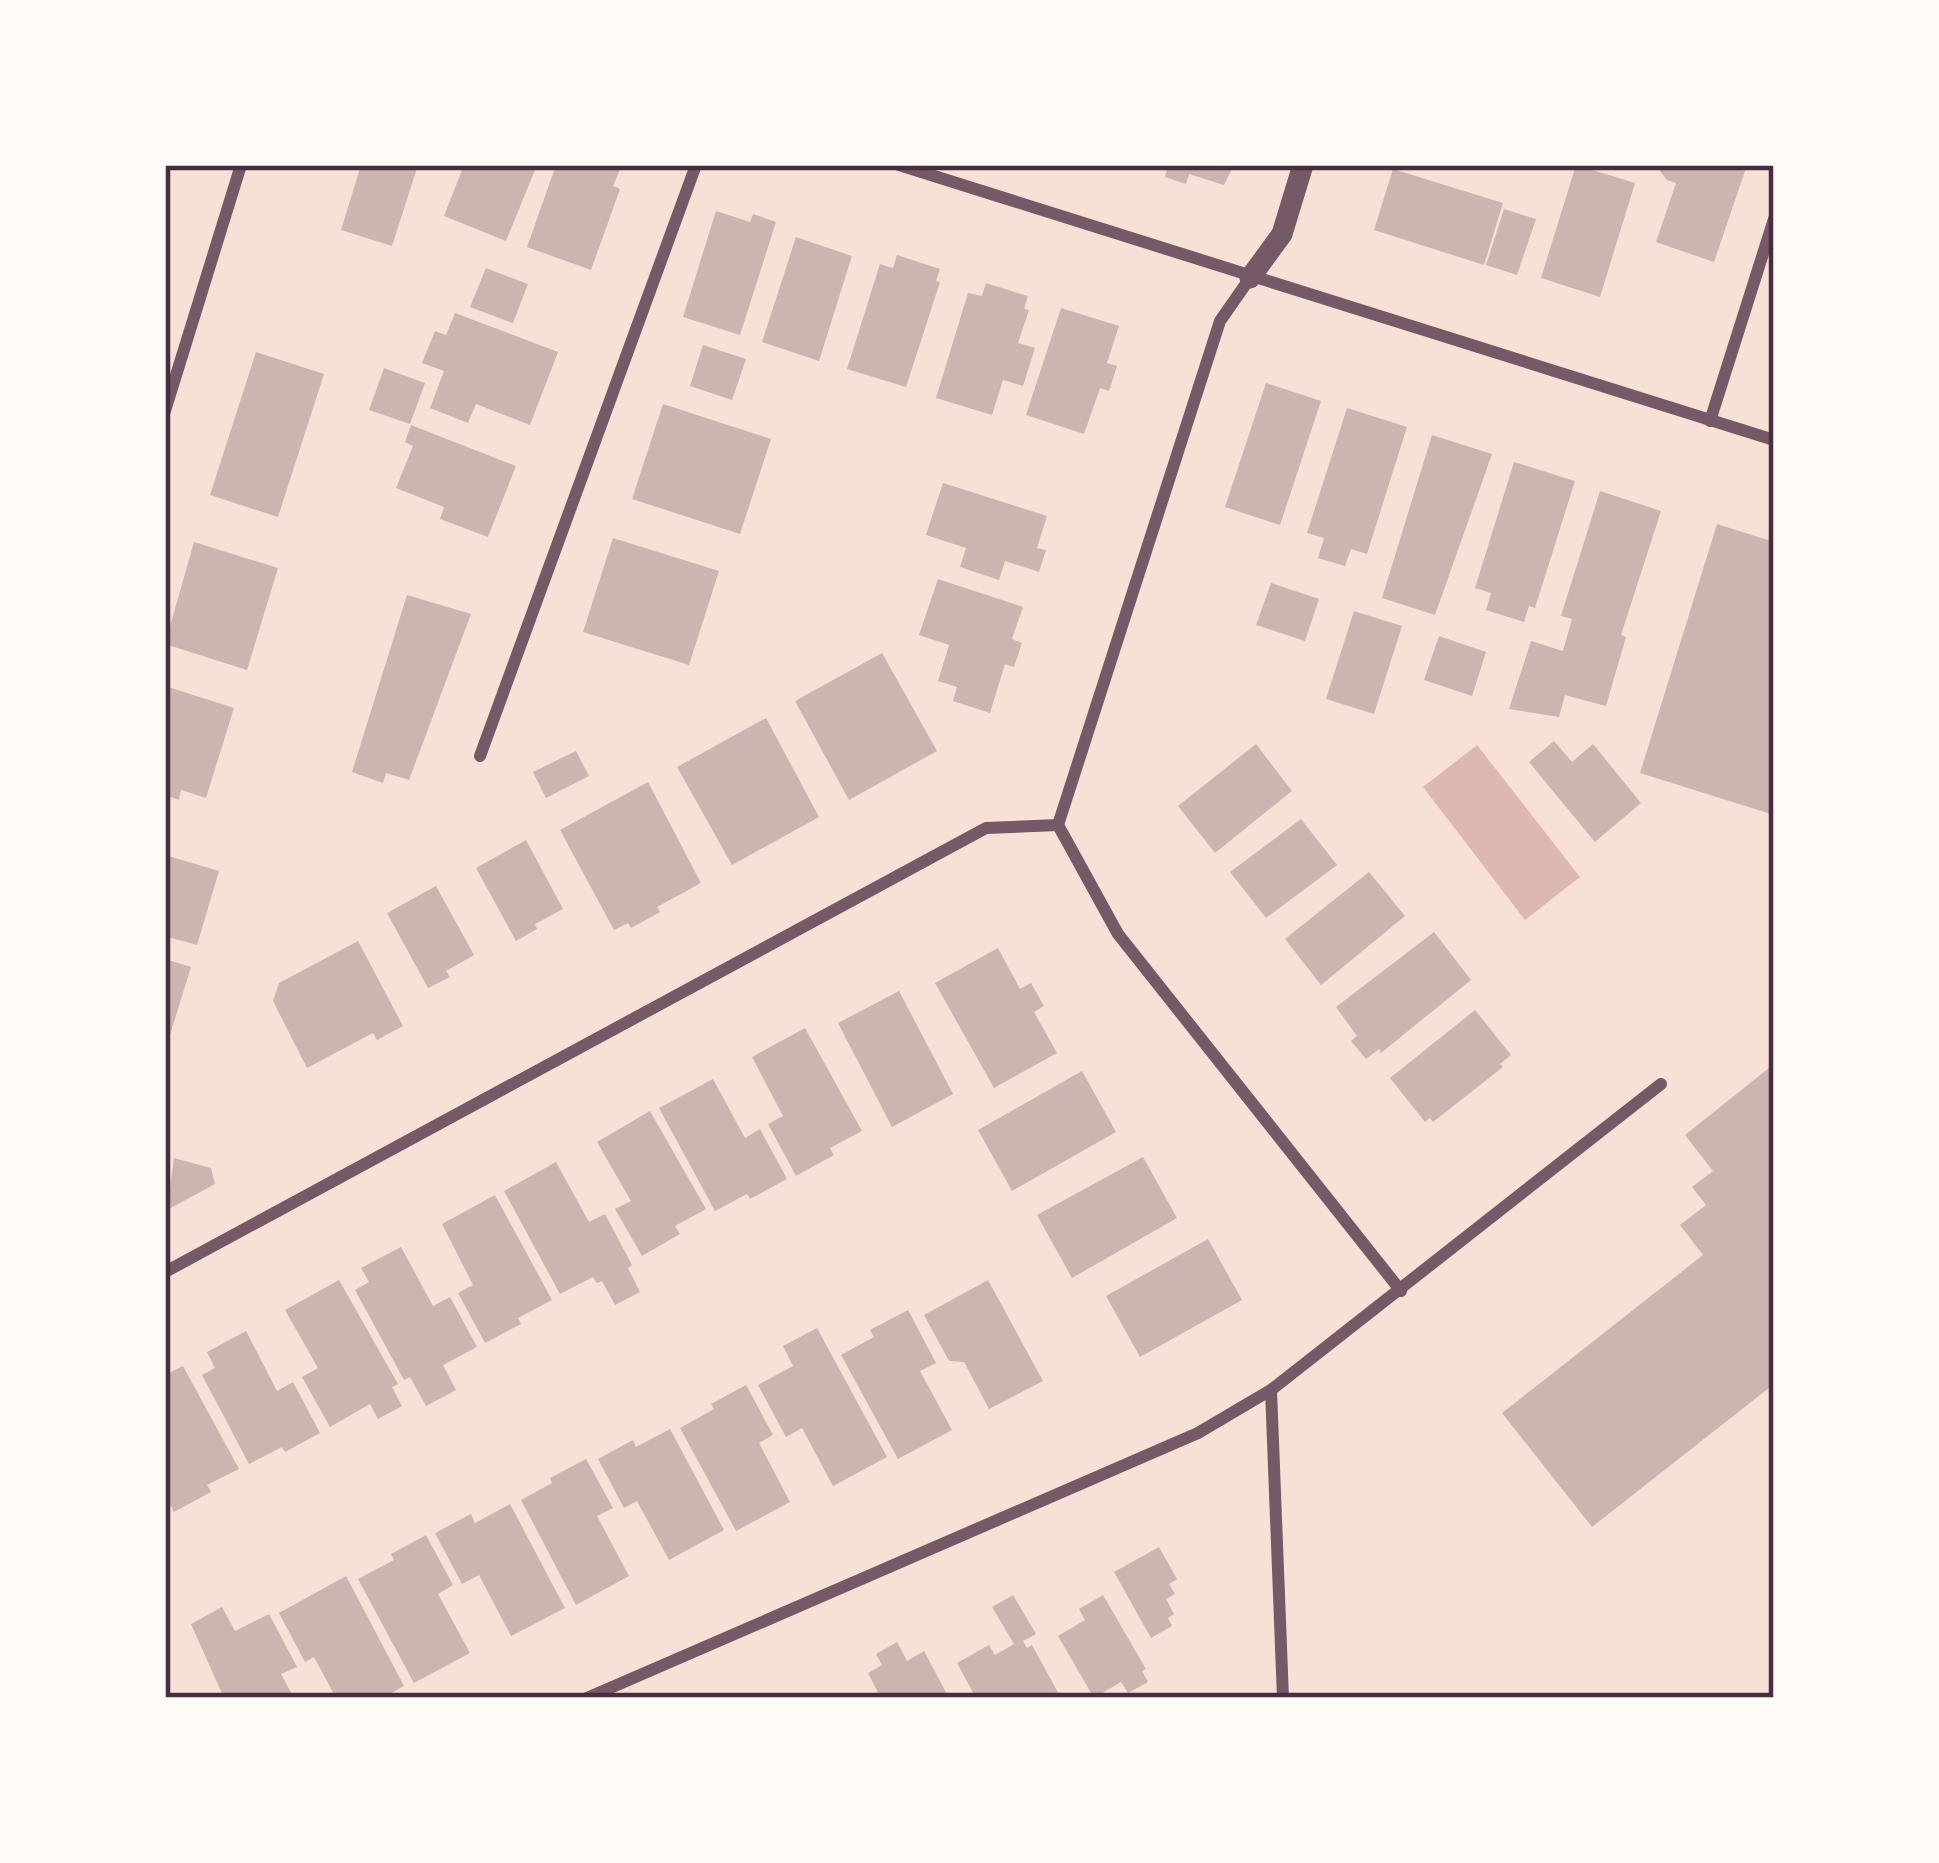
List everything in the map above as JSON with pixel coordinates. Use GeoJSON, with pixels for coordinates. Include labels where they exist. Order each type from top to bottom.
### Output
{"type":"FeatureCollection","features":[{"type":"Feature","properties":{"kind":"street"},"geometry":{"type":"LineString","coordinates":[[165,411],[241,165]]}},
{"type":"Feature","properties":{"kind":"street"},"geometry":{"type":"LineString","coordinates":[[480,756],[696,165]]}},
{"type":"Feature","properties":{"kind":"street"},"geometry":{"type":"LineString","coordinates":[[899,165],[1774,440]]}},
{"type":"Feature","properties":{"kind":"street"},"geometry":{"type":"LineString","coordinates":[[1303,165],[1282,234],[1220,321],[1058,825],[1118,934],[1401,1291]]}},
{"type":"Feature","properties":{"kind":"street"},"geometry":{"type":"LineString","coordinates":[[1710,421],[1774,219]]}},
{"type":"Feature","properties":{"kind":"street"},"geometry":{"type":"LineString","coordinates":[[165,1272],[986,828],[1058,825]]}},
{"type":"Feature","properties":{"kind":"street"},"geometry":{"type":"LineString","coordinates":[[587,1698],[1198,1433],[1271,1390],[1660,1084]]}},
{"type":"Feature","properties":{"kind":"street"},"geometry":{"type":"LineString","coordinates":[[1271,1390],[1283,1698]]}},
{"type":"Feature","properties":{"kind":"shaded area"},"geometry":{"type":"Polygon","coordinates":[[[1477,745],[1580,877],[1525,920],[1423,787],[1477,745]]]}},
{"type":"Feature","properties":{"kind":"building"},"geometry":{"type":"Polygon","coordinates":[[[361,165],[418,165],[392,246],[341,230],[361,165]]]}},
{"type":"Feature","properties":{"kind":"building"},"geometry":{"type":"Polygon","coordinates":[[[464,165],[537,165],[506,241],[444,216],[464,165]]]}},
{"type":"Feature","properties":{"kind":"building"},"geometry":{"type":"Polygon","coordinates":[[[556,165],[621,167],[613,186],[620,189],[591,270],[527,247],[556,165]]]}},
{"type":"Feature","properties":{"kind":"building"},"geometry":{"type":"Polygon","coordinates":[[[1168,165],[1234,165],[1224,185],[1189,174],[1186,184],[1165,177],[1168,165]]]}},
{"type":"Feature","properties":{"kind":"building"},"geometry":{"type":"Polygon","coordinates":[[[1576,165],[1635,183],[1600,297],[1541,278],[1576,165]]]}},
{"type":"Feature","properties":{"kind":"building"},"geometry":{"type":"Polygon","coordinates":[[[1662,165],[1747,165],[1714,262],[1656,242],[1676,183],[1660,171],[1662,165]]]}},
{"type":"Feature","properties":{"kind":"building"},"geometry":{"type":"Polygon","coordinates":[[[1393,169],[1503,203],[1484,265],[1374,230],[1393,169]]]}},
{"type":"Feature","properties":{"kind":"building"},"geometry":{"type":"Polygon","coordinates":[[[1504,209],[1536,219],[1517,275],[1486,265],[1504,209]]]}},
{"type":"Feature","properties":{"kind":"building"},"geometry":{"type":"Polygon","coordinates":[[[716,211],[750,222],[753,214],[776,222],[740,335],[683,317],[716,211]]]}},
{"type":"Feature","properties":{"kind":"building"},"geometry":{"type":"Polygon","coordinates":[[[796,237],[852,256],[819,361],[762,342],[796,237]]]}},
{"type":"Feature","properties":{"kind":"building"},"geometry":{"type":"Polygon","coordinates":[[[897,255],[940,269],[906,387],[847,369],[880,264],[893,268],[897,255]]]}},
{"type":"Feature","properties":{"kind":"building"},"geometry":{"type":"Polygon","coordinates":[[[486,268],[528,284],[513,323],[470,307],[486,268]]]}},
{"type":"Feature","properties":{"kind":"building"},"geometry":{"type":"Polygon","coordinates":[[[986,283],[1028,296],[1024,309],[1029,310],[1018,343],[1035,348],[1023,386],[1003,380],[992,415],[936,398],[968,293],[982,296],[986,283]]]}},
{"type":"Feature","properties":{"kind":"building"},"geometry":{"type":"Polygon","coordinates":[[[1061,308],[1119,326],[1107,363],[1117,366],[1109,391],[1100,388],[1084,434],[1026,415],[1061,308]]]}},
{"type":"Feature","properties":{"kind":"building"},"geometry":{"type":"Polygon","coordinates":[[[455,313],[558,352],[530,425],[476,404],[468,423],[430,408],[444,371],[422,363],[435,331],[446,335],[455,313]]]}},
{"type":"Feature","properties":{"kind":"building"},"geometry":{"type":"Polygon","coordinates":[[[703,345],[746,359],[732,400],[690,386],[703,345]]]}},
{"type":"Feature","properties":{"kind":"building"},"geometry":{"type":"Polygon","coordinates":[[[256,352],[324,374],[278,517],[210,495],[256,352]]]}},
{"type":"Feature","properties":{"kind":"building"},"geometry":{"type":"Polygon","coordinates":[[[384,368],[425,383],[410,424],[369,410],[384,368]]]}},
{"type":"Feature","properties":{"kind":"building"},"geometry":{"type":"Polygon","coordinates":[[[1266,383],[1321,401],[1280,525],[1225,507],[1266,383]]]}},
{"type":"Feature","properties":{"kind":"building"},"geometry":{"type":"Polygon","coordinates":[[[663,404],[771,439],[740,534],[632,499],[663,404]]]}},
{"type":"Feature","properties":{"kind":"building"},"geometry":{"type":"Polygon","coordinates":[[[1347,408],[1407,427],[1367,554],[1351,549],[1345,566],[1318,558],[1324,538],[1307,533],[1347,408]]]}},
{"type":"Feature","properties":{"kind":"building"},"geometry":{"type":"Polygon","coordinates":[[[411,425],[516,466],[488,537],[440,519],[444,507],[396,488],[413,446],[405,442],[411,425]]]}},
{"type":"Feature","properties":{"kind":"building"},"geometry":{"type":"Polygon","coordinates":[[[1432,435],[1492,454],[1435,615],[1382,598],[1432,435]]]}},
{"type":"Feature","properties":{"kind":"building"},"geometry":{"type":"Polygon","coordinates":[[[1514,462],[1575,481],[1535,608],[1529,606],[1524,622],[1486,610],[1491,593],[1475,588],[1514,462]]]}},
{"type":"Feature","properties":{"kind":"building"},"geometry":{"type":"Polygon","coordinates":[[[943,483],[1047,516],[1037,548],[1046,550],[1039,572],[1005,561],[999,580],[960,567],[966,548],[926,535],[943,483]]]}},
{"type":"Feature","properties":{"kind":"building"},"geometry":{"type":"Polygon","coordinates":[[[1600,491],[1661,511],[1621,635],[1626,637],[1606,706],[1565,695],[1559,717],[1509,709],[1531,641],[1563,651],[1572,619],[1561,616],[1600,491]]]}},
{"type":"Feature","properties":{"kind":"building"},"geometry":{"type":"Polygon","coordinates":[[[1717,524],[1774,542],[1774,815],[1640,773],[1717,524]]]}},
{"type":"Feature","properties":{"kind":"building"},"geometry":{"type":"Polygon","coordinates":[[[613,538],[719,571],[689,665],[583,632],[613,538]]]}},
{"type":"Feature","properties":{"kind":"building"},"geometry":{"type":"Polygon","coordinates":[[[194,542],[278,568],[247,670],[165,644],[194,542]]]}},
{"type":"Feature","properties":{"kind":"building"},"geometry":{"type":"Polygon","coordinates":[[[938,579],[1023,607],[1012,639],[1022,643],[1014,667],[1005,664],[990,713],[953,701],[957,687],[938,681],[949,645],[919,635],[938,579]]]}},
{"type":"Feature","properties":{"kind":"building"},"geometry":{"type":"Polygon","coordinates":[[[1271,583],[1319,599],[1305,641],[1256,625],[1271,583]]]}},
{"type":"Feature","properties":{"kind":"building"},"geometry":{"type":"Polygon","coordinates":[[[407,595],[471,614],[409,780],[386,773],[383,783],[352,772],[407,595]]]}},
{"type":"Feature","properties":{"kind":"building"},"geometry":{"type":"Polygon","coordinates":[[[1354,611],[1402,626],[1374,714],[1326,699],[1354,611]]]}},
{"type":"Feature","properties":{"kind":"building"},"geometry":{"type":"Polygon","coordinates":[[[1439,636],[1486,652],[1472,696],[1424,680],[1439,636]]]}},
{"type":"Feature","properties":{"kind":"building"},"geometry":{"type":"Polygon","coordinates":[[[882,653],[937,751],[849,800],[795,701],[882,653]]]}},
{"type":"Feature","properties":{"kind":"building"},"geometry":{"type":"Polygon","coordinates":[[[165,686],[234,708],[206,798],[181,790],[179,800],[165,795],[165,686]]]}},
{"type":"Feature","properties":{"kind":"building"},"geometry":{"type":"Polygon","coordinates":[[[766,718],[819,817],[732,865],[677,767],[766,718]]]}},
{"type":"Feature","properties":{"kind":"building"},"geometry":{"type":"Polygon","coordinates":[[[1554,741],[1572,762],[1593,744],[1641,803],[1595,842],[1529,762],[1554,741]]]}},
{"type":"Feature","properties":{"kind":"building"},"geometry":{"type":"Polygon","coordinates":[[[1256,744],[1292,791],[1215,853],[1178,806],[1256,744]]]}},
{"type":"Feature","properties":{"kind":"building"},"geometry":{"type":"Polygon","coordinates":[[[576,751],[589,776],[546,798],[533,772],[576,751]]]}},
{"type":"Feature","properties":{"kind":"building"},"geometry":{"type":"Polygon","coordinates":[[[648,782],[701,883],[657,907],[660,912],[631,928],[628,923],[614,930],[560,830],[648,782]]]}},
{"type":"Feature","properties":{"kind":"building"},"geometry":{"type":"Polygon","coordinates":[[[1301,819],[1337,865],[1266,918],[1230,872],[1301,819]]]}},
{"type":"Feature","properties":{"kind":"building"},"geometry":{"type":"Polygon","coordinates":[[[526,840],[563,909],[516,941],[476,868],[526,840]]]}},
{"type":"Feature","properties":{"kind":"building"},"geometry":{"type":"Polygon","coordinates":[[[165,855],[219,871],[197,945],[165,936],[165,855]]]}},
{"type":"Feature","properties":{"kind":"building"},"geometry":{"type":"Polygon","coordinates":[[[1369,872],[1405,916],[1321,985],[1285,939],[1369,872]]]}},
{"type":"Feature","properties":{"kind":"building"},"geometry":{"type":"Polygon","coordinates":[[[436,886],[474,955],[446,971],[450,977],[428,988],[387,913],[436,886]]]}},
{"type":"Feature","properties":{"kind":"building"},"geometry":{"type":"Polygon","coordinates":[[[1434,932],[1471,980],[1381,1053],[1379,1049],[1366,1059],[1351,1041],[1357,1036],[1336,1007],[1434,932]]]}},
{"type":"Feature","properties":{"kind":"building"},"geometry":{"type":"Polygon","coordinates":[[[358,941],[403,1026],[377,1040],[373,1033],[307,1068],[273,1001],[279,983],[358,941]]]}},
{"type":"Feature","properties":{"kind":"building"},"geometry":{"type":"Polygon","coordinates":[[[998,948],[1020,989],[1031,983],[1044,1006],[1034,1012],[1057,1053],[994,1088],[935,983],[998,948]]]}},
{"type":"Feature","properties":{"kind":"building"},"geometry":{"type":"Polygon","coordinates":[[[165,959],[191,967],[169,1038],[165,1037],[165,959]]]}},
{"type":"Feature","properties":{"kind":"building"},"geometry":{"type":"Polygon","coordinates":[[[899,991],[953,1094],[892,1127],[838,1023],[899,991]]]}},
{"type":"Feature","properties":{"kind":"building"},"geometry":{"type":"Polygon","coordinates":[[[1475,1010],[1511,1055],[1500,1064],[1503,1067],[1433,1122],[1430,1118],[1425,1122],[1390,1078],[1475,1010]]]}},
{"type":"Feature","properties":{"kind":"building"},"geometry":{"type":"Polygon","coordinates":[[[805,1028],[862,1131],[830,1148],[834,1155],[796,1176],[768,1124],[783,1116],[752,1057],[805,1028]]]}},
{"type":"Feature","properties":{"kind":"building"},"geometry":{"type":"Polygon","coordinates":[[[1774,1064],[1774,1384],[1592,1527],[1502,1413],[1703,1255],[1680,1225],[1706,1205],[1692,1187],[1713,1171],[1685,1135],[1774,1064]]]}},
{"type":"Feature","properties":{"kind":"building"},"geometry":{"type":"Polygon","coordinates":[[[1082,1071],[1116,1132],[1012,1191],[978,1130],[1082,1071]]]}},
{"type":"Feature","properties":{"kind":"building"},"geometry":{"type":"Polygon","coordinates":[[[713,1079],[745,1138],[760,1129],[787,1179],[715,1211],[659,1108],[713,1079]]]}},
{"type":"Feature","properties":{"kind":"building"},"geometry":{"type":"Polygon","coordinates":[[[650,1111],[706,1209],[675,1226],[680,1234],[642,1256],[615,1209],[631,1201],[597,1142],[650,1111]]]}},
{"type":"Feature","properties":{"kind":"building"},"geometry":{"type":"Polygon","coordinates":[[[1143,1157],[1177,1218],[1072,1278],[1037,1215],[1143,1157]]]}},
{"type":"Feature","properties":{"kind":"building"},"geometry":{"type":"Polygon","coordinates":[[[174,1158],[211,1168],[215,1184],[167,1210],[174,1158]]]}},
{"type":"Feature","properties":{"kind":"building"},"geometry":{"type":"Polygon","coordinates":[[[556,1162],[589,1222],[605,1214],[632,1265],[628,1268],[640,1292],[615,1305],[602,1281],[597,1283],[593,1277],[560,1294],[504,1191],[556,1162]]]}},
{"type":"Feature","properties":{"kind":"building"},"geometry":{"type":"Polygon","coordinates":[[[495,1195],[552,1300],[485,1343],[458,1293],[473,1285],[442,1224],[495,1195]]]}},
{"type":"Feature","properties":{"kind":"building"},"geometry":{"type":"Polygon","coordinates":[[[1208,1239],[1242,1300],[1140,1357],[1106,1296],[1208,1239]]]}},
{"type":"Feature","properties":{"kind":"building"},"geometry":{"type":"Polygon","coordinates":[[[401,1247],[433,1306],[450,1297],[477,1347],[443,1365],[456,1390],[426,1406],[410,1377],[404,1380],[355,1290],[369,1282],[361,1268],[401,1247]]]}},
{"type":"Feature","properties":{"kind":"building"},"geometry":{"type":"Polygon","coordinates":[[[339,1280],[398,1384],[392,1387],[402,1406],[378,1419],[370,1404],[330,1427],[302,1377],[318,1368],[285,1310],[339,1280]]]}},
{"type":"Feature","properties":{"kind":"building"},"geometry":{"type":"Polygon","coordinates":[[[988,1280],[1043,1381],[989,1409],[964,1362],[949,1361],[924,1315],[988,1280]]]}},
{"type":"Feature","properties":{"kind":"building"},"geometry":{"type":"Polygon","coordinates":[[[908,1310],[936,1363],[920,1371],[952,1430],[898,1459],[841,1355],[874,1337],[870,1330],[908,1310]]]}},
{"type":"Feature","properties":{"kind":"building"},"geometry":{"type":"Polygon","coordinates":[[[817,1328],[887,1457],[833,1486],[802,1428],[786,1437],[758,1385],[793,1366],[783,1346],[817,1328]]]}},
{"type":"Feature","properties":{"kind":"building"},"geometry":{"type":"Polygon","coordinates":[[[246,1331],[277,1391],[293,1382],[320,1433],[249,1464],[202,1375],[215,1368],[207,1352],[246,1331]]]}},
{"type":"Feature","properties":{"kind":"building"},"geometry":{"type":"Polygon","coordinates":[[[183,1366],[239,1469],[207,1485],[211,1492],[174,1512],[165,1495],[165,1375],[183,1366]]]}},
{"type":"Feature","properties":{"kind":"building"},"geometry":{"type":"Polygon","coordinates":[[[746,1385],[773,1435],[759,1443],[790,1502],[736,1531],[680,1428],[746,1385]]]}},
{"type":"Feature","properties":{"kind":"building"},"geometry":{"type":"Polygon","coordinates":[[[670,1429],[724,1530],[669,1560],[637,1501],[624,1508],[598,1459],[633,1440],[636,1447],[670,1429]]]}},
{"type":"Feature","properties":{"kind":"building"},"geometry":{"type":"Polygon","coordinates":[[[586,1459],[613,1508],[597,1516],[629,1576],[576,1605],[521,1500],[586,1459]]]}},
{"type":"Feature","properties":{"kind":"building"},"geometry":{"type":"Polygon","coordinates":[[[510,1504],[565,1608],[511,1636],[479,1575],[462,1584],[435,1533],[471,1514],[475,1523],[510,1504]]]}},
{"type":"Feature","properties":{"kind":"building"},"geometry":{"type":"Polygon","coordinates":[[[426,1535],[453,1585],[438,1594],[470,1653],[414,1683],[358,1579],[394,1560],[391,1554],[426,1535]]]}},
{"type":"Feature","properties":{"kind":"building"},"geometry":{"type":"Polygon","coordinates":[[[1159,1547],[1177,1579],[1169,1584],[1175,1594],[1166,1599],[1174,1614],[1168,1618],[1172,1626],[1151,1638],[1114,1572],[1159,1547]]]}},
{"type":"Feature","properties":{"kind":"building"},"geometry":{"type":"Polygon","coordinates":[[[346,1576],[404,1686],[382,1698],[336,1698],[314,1657],[305,1662],[279,1613],[346,1576]]]}},
{"type":"Feature","properties":{"kind":"building"},"geometry":{"type":"Polygon","coordinates":[[[1013,1595],[1036,1634],[1023,1641],[1027,1648],[1032,1645],[1061,1698],[976,1698],[957,1663],[989,1645],[995,1655],[1014,1644],[992,1607],[1013,1595]]]}},
{"type":"Feature","properties":{"kind":"building"},"geometry":{"type":"Polygon","coordinates":[[[1103,1595],[1146,1669],[1142,1671],[1148,1682],[1128,1693],[1121,1682],[1094,1698],[1058,1636],[1085,1620],[1079,1609],[1103,1595]]]}},
{"type":"Feature","properties":{"kind":"building"},"geometry":{"type":"Polygon","coordinates":[[[222,1607],[235,1631],[269,1614],[297,1667],[281,1674],[294,1698],[224,1698],[191,1624],[222,1607]]]}},
{"type":"Feature","properties":{"kind":"building"},"geometry":{"type":"Polygon","coordinates":[[[897,1642],[907,1661],[924,1651],[949,1698],[881,1698],[868,1673],[882,1665],[876,1654],[897,1642]]]}}]}
